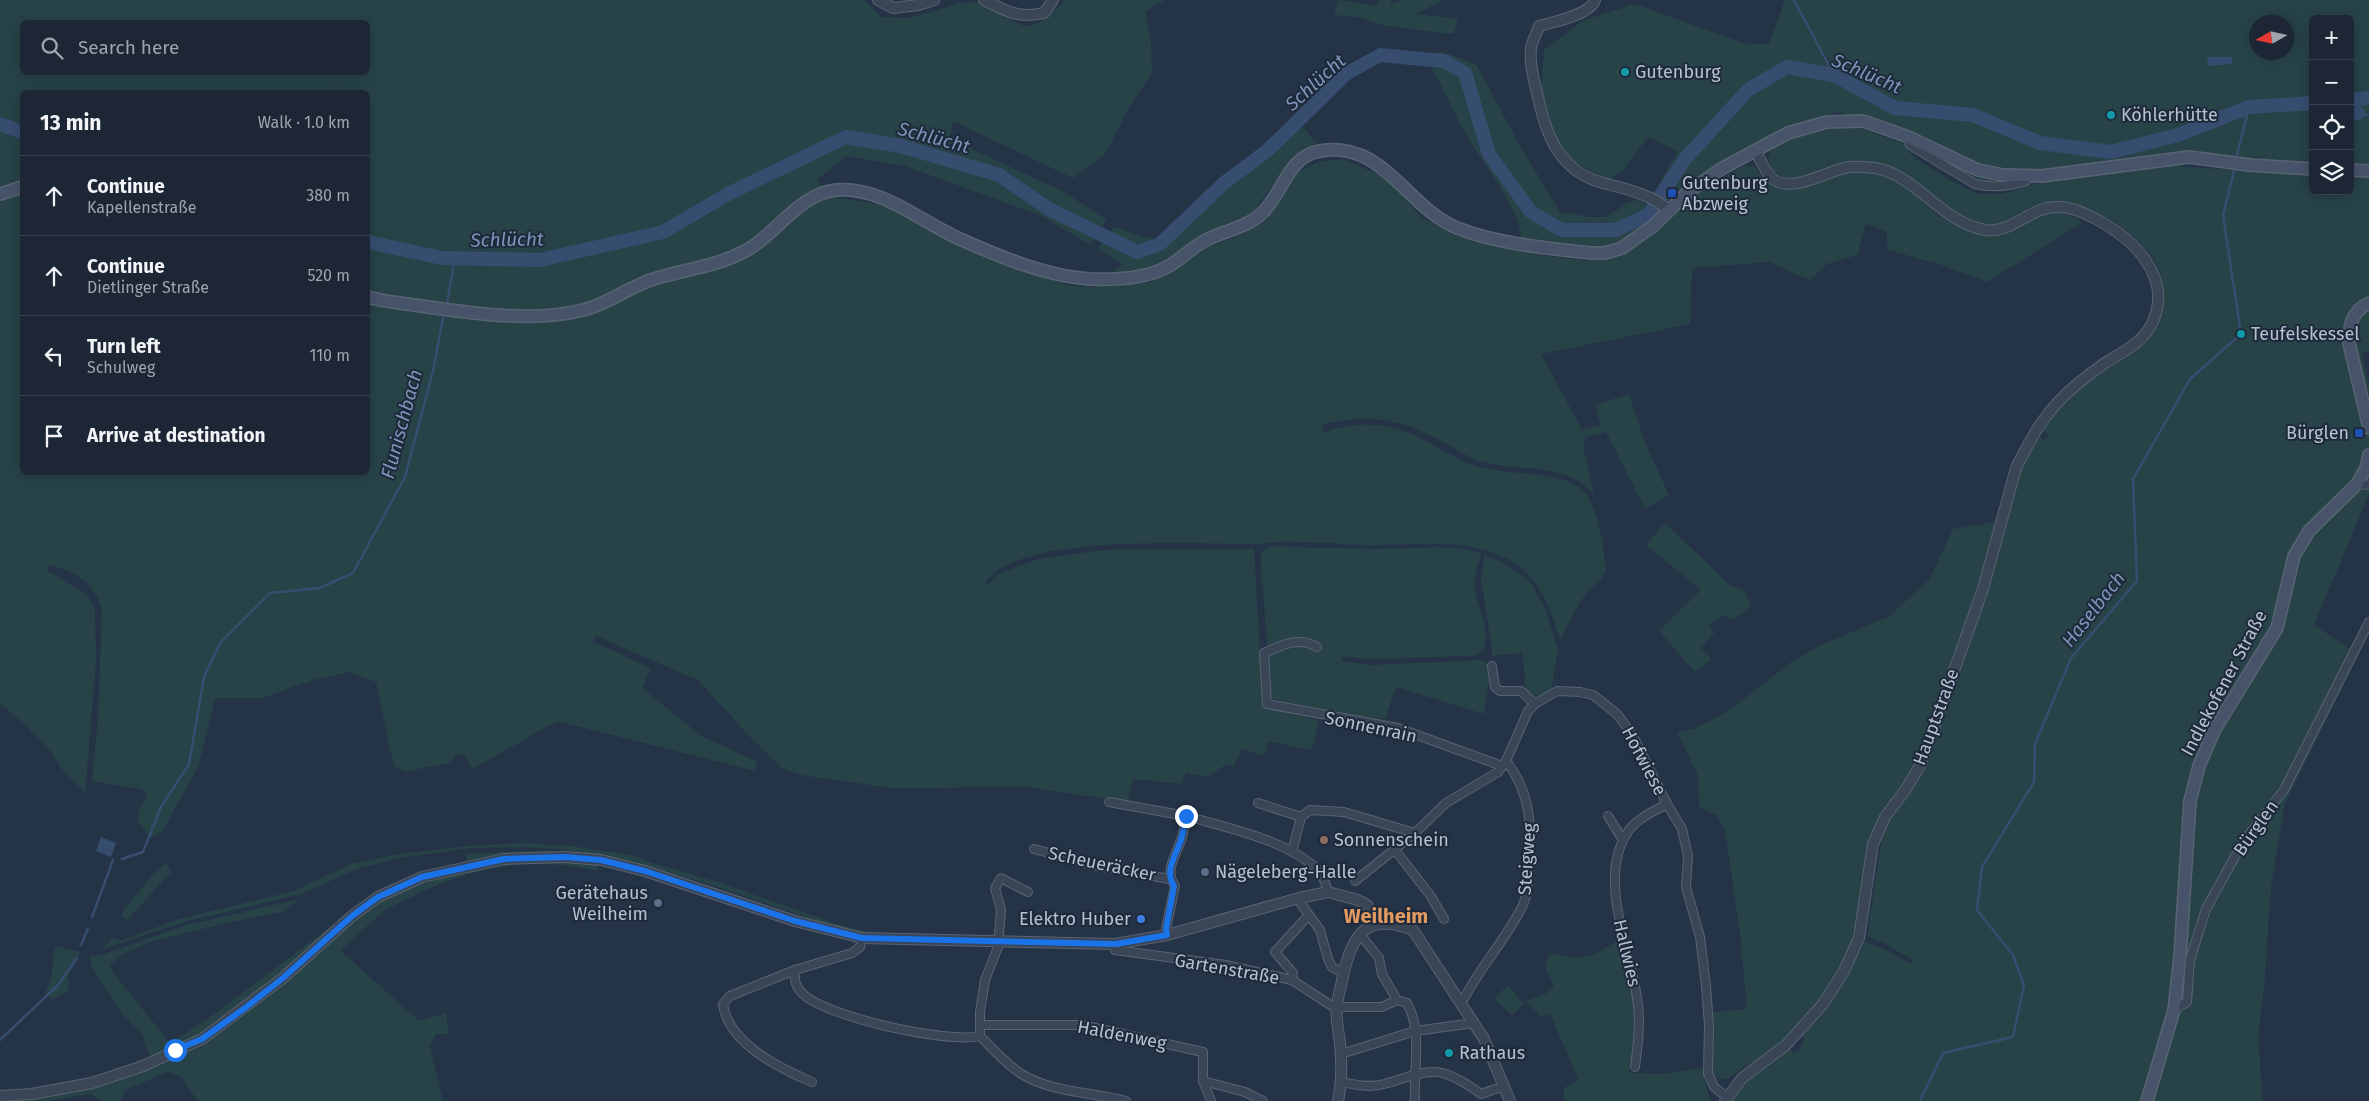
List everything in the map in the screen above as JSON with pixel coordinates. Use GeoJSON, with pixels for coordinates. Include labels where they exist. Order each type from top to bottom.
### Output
{"type":"FeatureCollection","features":[{"type":"Feature","properties":{"kind":"main road"},"geometry":{"type":"LineString","coordinates":[[370,297],[469,313],[545,315],[586,310],[648,281],[718,264],[735,256],[767,237],[816,195],[837,190],[864,193],[887,201],[961,240],[1039,269],[1090,279],[1131,276],[1162,270],[1204,240],[1250,223],[1263,212],[1294,166],[1305,157],[1323,150],[1341,150],[1375,163],[1389,172],[1425,208],[1442,221],[1456,227],[1487,237],[1590,254],[1622,248],[1638,239],[1666,208],[1721,169],[1755,150],[1788,133],[1827,122],[1863,121],[1906,136],[1978,170],[2003,175],[2026,177],[2171,158],[2309,169]]}},
{"type":"Feature","properties":{"kind":"main road"},"geometry":{"type":"LineString","coordinates":[[2354,170],[2369,171]]}},
{"type":"Feature","properties":{"kind":"main road"},"geometry":{"type":"LineString","coordinates":[[0,194],[20,188]]}},
{"type":"Feature","properties":{"kind":"main road"},"geometry":{"type":"LineString","coordinates":[[2369,303],[2358,310],[2349,329],[2353,362],[2369,428]]}},
{"type":"Feature","properties":{"kind":"main road","name":"Indlekofener Straße"},"geometry":{"type":"LineString","coordinates":[[2147,1101],[2174,1010],[2180,957],[2190,801],[2199,766],[2215,729],[2277,628],[2294,556],[2309,531],[2363,484],[2369,454]]}},
{"type":"Feature","properties":{"kind":"street"},"geometry":{"type":"LineString","coordinates":[[878,0],[893,8],[918,6],[934,0]]}},
{"type":"Feature","properties":{"kind":"street"},"geometry":{"type":"LineString","coordinates":[[984,0],[1006,11],[1026,17],[1044,13],[1053,0]]}},
{"type":"Feature","properties":{"kind":"street"},"geometry":{"type":"LineString","coordinates":[[1595,0],[1594,4],[1584,12],[1539,26],[1531,47],[1534,78],[1542,115],[1551,140],[1561,158],[1589,178],[1639,193],[1666,208]]}},
{"type":"Feature","properties":{"kind":"street","name":"Hauptstraße"},"geometry":{"type":"LineString","coordinates":[[1726,1099],[1742,1078],[1786,1045],[1823,1004],[1848,963],[1859,938],[1873,844],[1885,818],[1921,764],[1983,589],[2016,468],[2036,431],[2048,413],[2065,395],[2104,364],[2131,347],[2148,332],[2158,306],[2158,289],[2155,278],[2149,265],[2131,242],[2103,223],[2070,208],[2046,208],[2029,214],[2002,230],[1971,226],[1942,210],[1890,171],[1877,168],[1848,167],[1793,183],[1780,182],[1768,174],[1755,150]]}},
{"type":"Feature","properties":{"kind":"street","name":"Bürglen"},"geometry":{"type":"LineString","coordinates":[[2174,1010],[2187,1002],[2190,960],[2206,909],[2243,842],[2284,790],[2369,622]]}},
{"type":"Feature","properties":{"kind":"street","name":"Sonnenrain"},"geometry":{"type":"LineString","coordinates":[[1317,648],[1309,642],[1293,641],[1264,652],[1267,704],[1398,728],[1504,764]]}},
{"type":"Feature","properties":{"kind":"street"},"geometry":{"type":"LineString","coordinates":[[1492,666],[1495,687],[1500,691],[1520,691],[1535,704]]}},
{"type":"Feature","properties":{"kind":"street","name":"Hofwiese"},"geometry":{"type":"LineString","coordinates":[[1504,764],[1518,729],[1528,711],[1535,704],[1557,692],[1580,692],[1593,695],[1605,702],[1617,714],[1632,734],[1667,804],[1682,829],[1688,856],[1686,887],[1700,937],[1709,1025],[1708,1073],[1714,1087],[1726,1099]]}},
{"type":"Feature","properties":{"kind":"street"},"geometry":{"type":"LineString","coordinates":[[1354,881],[1370,867],[1395,850],[1446,803],[1498,772],[1504,764]]}},
{"type":"Feature","properties":{"kind":"street","name":"Steigweg"},"geometry":{"type":"LineString","coordinates":[[1459,1002],[1465,997],[1524,905],[1528,878],[1531,821],[1526,798],[1512,768],[1504,764]]}},
{"type":"Feature","properties":{"kind":"street"},"geometry":{"type":"LineString","coordinates":[[1109,802],[1186,816],[1241,831],[1292,852],[1320,872],[1328,892]]}},
{"type":"Feature","properties":{"kind":"street"},"geometry":{"type":"LineString","coordinates":[[1258,803],[1301,818]]}},
{"type":"Feature","properties":{"kind":"street","name":"Hallwies"},"geometry":{"type":"LineString","coordinates":[[1635,1067],[1639,1032],[1638,999],[1619,926],[1615,873],[1623,840],[1630,828],[1644,817],[1667,804]]}},
{"type":"Feature","properties":{"kind":"street"},"geometry":{"type":"LineString","coordinates":[[1292,852],[1301,818],[1310,810],[1344,812],[1415,833]]}},
{"type":"Feature","properties":{"kind":"street"},"geometry":{"type":"LineString","coordinates":[[1167,935],[1166,929],[1174,886],[1170,879],[1172,858],[1180,842],[1186,816]]}},
{"type":"Feature","properties":{"kind":"street"},"geometry":{"type":"LineString","coordinates":[[1608,816],[1623,840]]}},
{"type":"Feature","properties":{"kind":"street","name":"Scheueräcker"},"geometry":{"type":"LineString","coordinates":[[1034,849],[1097,866],[1170,879]]}},
{"type":"Feature","properties":{"kind":"street"},"geometry":{"type":"LineString","coordinates":[[1395,850],[1430,895],[1444,919]]}},
{"type":"Feature","properties":{"kind":"street"},"geometry":{"type":"LineString","coordinates":[[0,1096],[32,1094],[92,1083],[143,1066],[202,1039],[283,978],[352,916],[378,897],[422,877],[504,859],[564,857],[601,860],[645,871],[795,921],[862,938],[997,941],[1056,945],[1116,944],[1167,935],[1298,898],[1328,892],[1358,900],[1367,905],[1376,916],[1378,924]]}},
{"type":"Feature","properties":{"kind":"street"},"geometry":{"type":"LineString","coordinates":[[1028,892],[1000,878],[995,888],[1001,910],[998,947],[985,980],[980,1012],[980,1036],[998,1056],[1032,1080],[1048,1086],[1126,1101]]}},
{"type":"Feature","properties":{"kind":"street"},"geometry":{"type":"LineString","coordinates":[[1298,898],[1308,916],[1320,930],[1332,967],[1344,974]]}},
{"type":"Feature","properties":{"kind":"street"},"geometry":{"type":"LineString","coordinates":[[1292,980],[1293,974],[1274,952],[1308,916]]}},
{"type":"Feature","properties":{"kind":"street"},"geometry":{"type":"LineString","coordinates":[[1338,1101],[1342,1082],[1336,1007],[1353,941],[1360,934],[1378,924],[1402,926],[1413,930],[1492,1054],[1510,1101]]}},
{"type":"Feature","properties":{"kind":"street"},"geometry":{"type":"LineString","coordinates":[[1360,934],[1378,958],[1382,974],[1397,1000]]}},
{"type":"Feature","properties":{"kind":"street"},"geometry":{"type":"LineString","coordinates":[[812,1082],[789,1072],[760,1054],[744,1041],[725,1017],[723,1004],[730,996],[795,970],[852,953],[860,946],[862,938]]}},
{"type":"Feature","properties":{"kind":"street","name":"Gartenstraße"},"geometry":{"type":"LineString","coordinates":[[1116,944],[1115,950],[1226,965],[1292,980],[1336,1007]]}},
{"type":"Feature","properties":{"kind":"street"},"geometry":{"type":"LineString","coordinates":[[795,970],[794,982],[798,989],[825,1008],[904,1030],[971,1038],[980,1036]]}},
{"type":"Feature","properties":{"kind":"street"},"geometry":{"type":"LineString","coordinates":[[1336,1007],[1382,1007],[1397,1000],[1407,1003],[1412,1012],[1415,1031],[1415,1101]]}},
{"type":"Feature","properties":{"kind":"street"},"geometry":{"type":"LineString","coordinates":[[1341,1054],[1415,1031],[1474,1023]]}},
{"type":"Feature","properties":{"kind":"street","name":"Haldenweg"},"geometry":{"type":"LineString","coordinates":[[980,1025],[1082,1025],[1203,1052],[1203,1082]]}},
{"type":"Feature","properties":{"kind":"street"},"geometry":{"type":"LineString","coordinates":[[1342,1082],[1361,1086],[1382,1084],[1415,1074],[1437,1072],[1481,1094],[1504,1086]]}},
{"type":"Feature","properties":{"kind":"street"},"geometry":{"type":"LineString","coordinates":[[1203,1082],[1211,1101]]}},
{"type":"Feature","properties":{"kind":"street"},"geometry":{"type":"LineString","coordinates":[[1203,1082],[1245,1092],[1263,1101]]}},
{"type":"Feature","properties":{"kind":"green space"},"geometry":{"type":"Polygon","coordinates":[[[0,0],[864,0],[881,17],[910,18],[960,3],[979,2],[1021,25],[1030,26],[1040,22],[1063,3],[1063,0],[1164,0],[1145,12],[1151,41],[1152,73],[1130,106],[1105,154],[1073,178],[953,121],[949,138],[1064,192],[1107,220],[1090,245],[1042,216],[905,166],[846,156],[817,180],[827,196],[884,205],[945,236],[1069,286],[1091,287],[1151,282],[1198,250],[1241,235],[1259,224],[1275,205],[1297,172],[1321,161],[1342,159],[1385,177],[1421,217],[1453,235],[1534,254],[1587,261],[1609,258],[1629,251],[1713,180],[1725,177],[1745,165],[1755,167],[1766,180],[1777,187],[1788,190],[1799,189],[1852,170],[1875,172],[1903,184],[1945,220],[1983,235],[1998,236],[2006,234],[2033,218],[2048,213],[2059,213],[2078,218],[2082,223],[1987,282],[1939,264],[1888,250],[1886,231],[1866,224],[1857,255],[1827,264],[1810,280],[1769,262],[1692,268],[1690,324],[1541,354],[1582,430],[1601,425],[1595,405],[1629,394],[1645,442],[1669,495],[1645,509],[1606,432],[1586,437],[1583,446],[1594,495],[1582,483],[1568,476],[1538,469],[1489,464],[1474,459],[1428,434],[1399,423],[1384,420],[1354,419],[1321,425],[1323,433],[1350,426],[1371,424],[1393,428],[1407,432],[1473,465],[1497,471],[1548,476],[1571,482],[1579,487],[1592,504],[1596,514],[1606,568],[1601,579],[1579,604],[1560,639],[1542,594],[1533,580],[1517,565],[1498,555],[1477,548],[1454,545],[1364,545],[1298,542],[1258,544],[1124,544],[1089,546],[1055,551],[1024,558],[999,569],[985,582],[988,585],[998,574],[1038,559],[1103,550],[1254,549],[1263,707],[1319,720],[1312,750],[1268,741],[1264,755],[1242,749],[1233,767],[1227,764],[1207,777],[1186,773],[1182,784],[1133,779],[1128,802],[1027,787],[892,788],[801,775],[782,768],[753,740],[698,680],[596,636],[593,642],[651,668],[642,688],[700,735],[757,762],[754,771],[557,721],[473,769],[463,754],[455,756],[450,763],[407,771],[394,767],[376,682],[348,672],[313,680],[262,698],[215,698],[198,767],[163,830],[151,838],[137,821],[139,810],[148,794],[141,789],[92,781],[98,718],[102,608],[88,584],[66,570],[47,565],[48,571],[85,594],[95,606],[96,661],[85,793],[62,769],[50,751],[0,703],[0,0]]]}},
{"type":"Feature","properties":{"kind":"green space"},"geometry":{"type":"Polygon","coordinates":[[[1339,0],[1376,6],[1379,0],[1391,0],[1391,4],[1404,0],[1443,0],[1416,14],[1458,19],[1454,33],[1447,34],[1383,25],[1357,17],[1334,15],[1339,0]]]}},
{"type":"Feature","properties":{"kind":"green space"},"geometry":{"type":"Polygon","coordinates":[[[1785,0],[2369,0],[2369,166],[2354,165],[2354,15],[2309,15],[2309,163],[2262,162],[2261,156],[2253,157],[2252,162],[2170,158],[2032,171],[2006,170],[1979,165],[1909,131],[1886,123],[1837,112],[1783,129],[1744,150],[1677,192],[1668,200],[1661,202],[1652,196],[1678,151],[1648,137],[1623,170],[1608,181],[1567,158],[1548,123],[1541,89],[1544,50],[1584,20],[1635,4],[1749,45],[1769,43],[1785,0]]]}},
{"type":"Feature","properties":{"kind":"green space"},"geometry":{"type":"Polygon","coordinates":[[[1438,51],[1464,59],[1477,66],[1519,144],[1560,212],[1589,217],[1604,217],[1628,202],[1635,200],[1641,201],[1647,206],[1653,215],[1648,224],[1635,235],[1609,247],[1565,247],[1521,239],[1520,228],[1508,201],[1466,135],[1432,70],[1438,51]]]}},
{"type":"Feature","properties":{"kind":"green space"},"geometry":{"type":"Polygon","coordinates":[[[1298,121],[1319,146],[1304,150],[1292,160],[1252,213],[1238,223],[1153,270],[1113,276],[1114,271],[1123,264],[1098,249],[1114,227],[1154,240],[1231,172],[1298,121]]]}},
{"type":"Feature","properties":{"kind":"green space"},"geometry":{"type":"Polygon","coordinates":[[[1838,128],[1862,129],[1900,142],[1916,159],[1955,183],[1978,194],[2002,194],[2034,184],[2174,166],[2309,175],[2309,195],[2354,195],[2354,177],[2369,178],[2369,350],[2361,354],[2369,384],[2369,494],[2314,625],[2349,648],[2369,629],[2369,634],[2285,803],[2271,887],[2264,988],[2258,1038],[2263,1101],[1729,1101],[1745,1079],[1789,1049],[1793,1052],[1798,1051],[1804,1042],[1803,1034],[1837,990],[1865,942],[1889,951],[1910,964],[1914,961],[1886,944],[1867,936],[1881,843],[1889,822],[1924,769],[2018,472],[2037,437],[2044,440],[2049,435],[2042,429],[2050,418],[2068,400],[2125,355],[2162,306],[2161,276],[2152,258],[2128,231],[2095,211],[2078,205],[2060,202],[2044,203],[2026,210],[1996,227],[1969,220],[1945,208],[1889,168],[1811,175],[1794,179],[1781,177],[1772,169],[1768,157],[1772,150],[1788,140],[1838,128]]]}},
{"type":"Feature","properties":{"kind":"green space"},"geometry":{"type":"Polygon","coordinates":[[[1919,149],[2020,180],[2001,184],[1979,182],[1968,178],[1919,149]]]}},
{"type":"Feature","properties":{"kind":"green space"},"geometry":{"type":"Polygon","coordinates":[[[1996,522],[1979,585],[1919,761],[1897,795],[1880,815],[1870,838],[1855,936],[1841,971],[1819,1005],[1783,1042],[1760,1062],[1750,1062],[1729,1078],[1722,1080],[1714,1075],[1711,1065],[1713,1012],[1747,1009],[1740,934],[1725,829],[1716,815],[1699,807],[1698,776],[1677,732],[1694,729],[1727,712],[1790,663],[1821,645],[1890,616],[1930,578],[1953,529],[1996,522]]]}},
{"type":"Feature","properties":{"kind":"green space"},"geometry":{"type":"Polygon","coordinates":[[[1665,523],[1731,586],[1745,590],[1751,607],[1734,619],[1722,615],[1709,626],[1714,633],[1701,648],[1712,659],[1695,672],[1659,631],[1701,590],[1646,545],[1665,523]]]}},
{"type":"Feature","properties":{"kind":"green space"},"geometry":{"type":"Polygon","coordinates":[[[1274,546],[1375,549],[1436,547],[1460,549],[1481,554],[1475,585],[1486,635],[1483,651],[1474,656],[1366,659],[1343,656],[1341,661],[1371,665],[1483,660],[1491,667],[1484,714],[1396,687],[1385,719],[1321,713],[1322,710],[1272,699],[1260,556],[1264,549],[1274,546]]]}},
{"type":"Feature","properties":{"kind":"green space"},"geometry":{"type":"Polygon","coordinates":[[[1484,555],[1504,563],[1530,582],[1545,608],[1558,649],[1552,686],[1541,696],[1534,695],[1526,689],[1522,653],[1493,656],[1481,579],[1484,555]]]}},
{"type":"Feature","properties":{"kind":"green space"},"geometry":{"type":"Polygon","coordinates":[[[522,843],[571,846],[632,855],[646,861],[718,882],[837,924],[864,931],[884,933],[883,936],[865,934],[835,927],[715,886],[645,865],[559,849],[524,847],[471,848],[400,858],[357,869],[301,894],[187,921],[103,949],[113,937],[120,941],[179,919],[294,891],[353,863],[399,854],[470,846],[522,843]]]}},
{"type":"Feature","properties":{"kind":"green space"},"geometry":{"type":"Polygon","coordinates":[[[525,851],[555,852],[506,855],[467,861],[466,854],[525,851]]]}},
{"type":"Feature","properties":{"kind":"green space"},"geometry":{"type":"Polygon","coordinates":[[[568,861],[593,863],[598,865],[597,871],[574,866],[526,864],[502,867],[455,878],[432,887],[386,910],[341,951],[419,1021],[446,1013],[449,1034],[436,1034],[430,1046],[443,1101],[198,1101],[180,1076],[167,1072],[126,1090],[120,1101],[102,1101],[90,1094],[46,1101],[0,1101],[34,1099],[97,1086],[149,1070],[201,1047],[287,979],[357,917],[383,898],[427,881],[511,862],[568,861]]]}},
{"type":"Feature","properties":{"kind":"green space"},"geometry":{"type":"Polygon","coordinates":[[[166,863],[171,872],[127,920],[120,915],[153,874],[166,863]]]}},
{"type":"Feature","properties":{"kind":"green space"},"geometry":{"type":"Polygon","coordinates":[[[300,899],[282,912],[149,942],[121,955],[110,965],[114,974],[170,1043],[209,1018],[352,911],[283,971],[199,1037],[152,1057],[147,1050],[143,1036],[122,1013],[92,968],[90,955],[98,956],[187,925],[300,899]]]}},
{"type":"Feature","properties":{"kind":"green space"},"geometry":{"type":"Polygon","coordinates":[[[1619,938],[1630,984],[1635,1019],[1634,1042],[1629,1073],[1659,1074],[1702,1068],[1710,1101],[1565,1101],[1563,1089],[1578,1079],[1550,1014],[1541,1017],[1526,1001],[1549,992],[1548,990],[1554,987],[1545,967],[1549,955],[1555,953],[1573,958],[1581,958],[1597,953],[1619,938]]]}},
{"type":"Feature","properties":{"kind":"green space"},"geometry":{"type":"Polygon","coordinates":[[[55,946],[81,952],[68,976],[69,990],[53,999],[45,994],[51,979],[55,946]]]}},
{"type":"Feature","properties":{"kind":"green space"},"geometry":{"type":"Polygon","coordinates":[[[1508,985],[1524,1004],[1512,1015],[1494,999],[1508,985]]]}},
{"type":"Feature","properties":{"kind":"water"},"geometry":{"type":"Polygon","coordinates":[[[2207,57],[2232,57],[2232,64],[2208,66],[2207,57]]]}},
{"type":"Feature","properties":{"kind":"water"},"geometry":{"type":"Polygon","coordinates":[[[101,837],[116,843],[111,857],[96,851],[101,837]]]}},
{"type":"Feature","properties":{"kind":"waterway"},"geometry":{"type":"LineString","coordinates":[[1794,0],[1834,75]]}},
{"type":"Feature","properties":{"kind":"waterway","name":"Schlücht"},"geometry":{"type":"LineString","coordinates":[[370,242],[442,258],[540,260],[663,232],[730,193],[846,137],[901,146],[999,175],[1049,209],[1137,252],[1160,244],[1224,183],[1268,150],[1346,74],[1380,55],[1444,61],[1465,73],[1489,154],[1531,212],[1562,230],[1616,230],[1648,215],[1685,159],[1748,90],[1787,67],[1834,75],[1895,108],[1973,115],[2040,143],[2111,152],[2178,135],[2249,107],[2309,103]]}},
{"type":"Feature","properties":{"kind":"waterway","name":"Schlücht"},"geometry":{"type":"LineString","coordinates":[[2354,100],[2369,98]]}},
{"type":"Feature","properties":{"kind":"waterway","name":"Haselbach"},"geometry":{"type":"LineString","coordinates":[[2236,159],[2249,107]]}},
{"type":"Feature","properties":{"kind":"waterway","name":"Schlücht"},"geometry":{"type":"LineString","coordinates":[[2354,110],[2358,113]]}},
{"type":"Feature","properties":{"kind":"waterway"},"geometry":{"type":"LineString","coordinates":[[2358,113],[2369,115]]}},
{"type":"Feature","properties":{"kind":"waterway","name":"Schlücht"},"geometry":{"type":"LineString","coordinates":[[0,124],[20,131]]}},
{"type":"Feature","properties":{"kind":"waterway","name":"Haselbach"},"geometry":{"type":"LineString","coordinates":[[1920,1101],[1943,1053],[2013,1037],[2024,985],[2013,955],[1977,910],[1982,867],[2034,782],[2035,744],[2071,658],[2137,581],[2133,479],[2190,379],[2241,334],[2223,215],[2235,167]]}},
{"type":"Feature","properties":{"kind":"waterway","name":"Flunischbach"},"geometry":{"type":"LineString","coordinates":[[447,303],[455,258]]}},
{"type":"Feature","properties":{"kind":"waterway","name":"Flunischbach"},"geometry":{"type":"LineString","coordinates":[[122,859],[143,852],[161,807],[189,764],[204,677],[220,643],[270,593],[320,588],[353,573],[405,477],[433,371],[443,318]]}},
{"type":"Feature","properties":{"kind":"waterway","name":"Flunischbach"},"geometry":{"type":"LineString","coordinates":[[92,917],[113,860]]}},
{"type":"Feature","properties":{"kind":"waterway","name":"Flunischbach"},"geometry":{"type":"LineString","coordinates":[[81,945],[88,928]]}},
{"type":"Feature","properties":{"kind":"waterway","name":"Flunischbach"},"geometry":{"type":"LineString","coordinates":[[0,1040],[58,985],[77,958]]}},
{"type":"Feature","properties":{"kind":"place","name":"Gutenburg"},"geometry":{"type":"Point","coordinates":[1625,72]}},
{"type":"Feature","properties":{"kind":"place","name":"Köhlerhütte"},"geometry":{"type":"Point","coordinates":[2111,115]}},
{"type":"Feature","properties":{"kind":"place","name":"Gutenburg Abzweig"},"geometry":{"type":"Point","coordinates":[1672,193]}},
{"type":"Feature","properties":{"kind":"place","name":"Teufelskessel"},"geometry":{"type":"Point","coordinates":[2241,334]}},
{"type":"Feature","properties":{"kind":"place","name":"Bürglen"},"geometry":{"type":"Point","coordinates":[2359,433]}},
{"type":"Feature","properties":{"kind":"place","name":"Sonnenschein"},"geometry":{"type":"Point","coordinates":[1324,840]}},
{"type":"Feature","properties":{"kind":"place","name":"Nägeleberg-Halle"},"geometry":{"type":"Point","coordinates":[1205,872]}},
{"type":"Feature","properties":{"kind":"place","name":"Gerätehaus Weilheim"},"geometry":{"type":"Point","coordinates":[658,903]}},
{"type":"Feature","properties":{"kind":"place","name":"Elektro Huber"},"geometry":{"type":"Point","coordinates":[1141,919]}},
{"type":"Feature","properties":{"kind":"place","name":"Rathaus"},"geometry":{"type":"Point","coordinates":[1449,1053]}},
{"type":"Feature","properties":{"kind":"district","name":"Weilheim"},"geometry":{"type":"Point","coordinates":[1386,916]}},
{"type":"Feature","properties":{"kind":"route"},"geometry":{"type":"LineString","coordinates":[[175,1050],[202,1039],[245,1008],[283,978],[352,916],[378,897],[422,877],[465,866],[504,859],[564,857],[601,860],[645,871],[795,921],[862,938],[997,941],[1056,945],[1116,944],[1167,935],[1166,929],[1174,886],[1170,879],[1172,858],[1180,842],[1186,816]]}}]}
